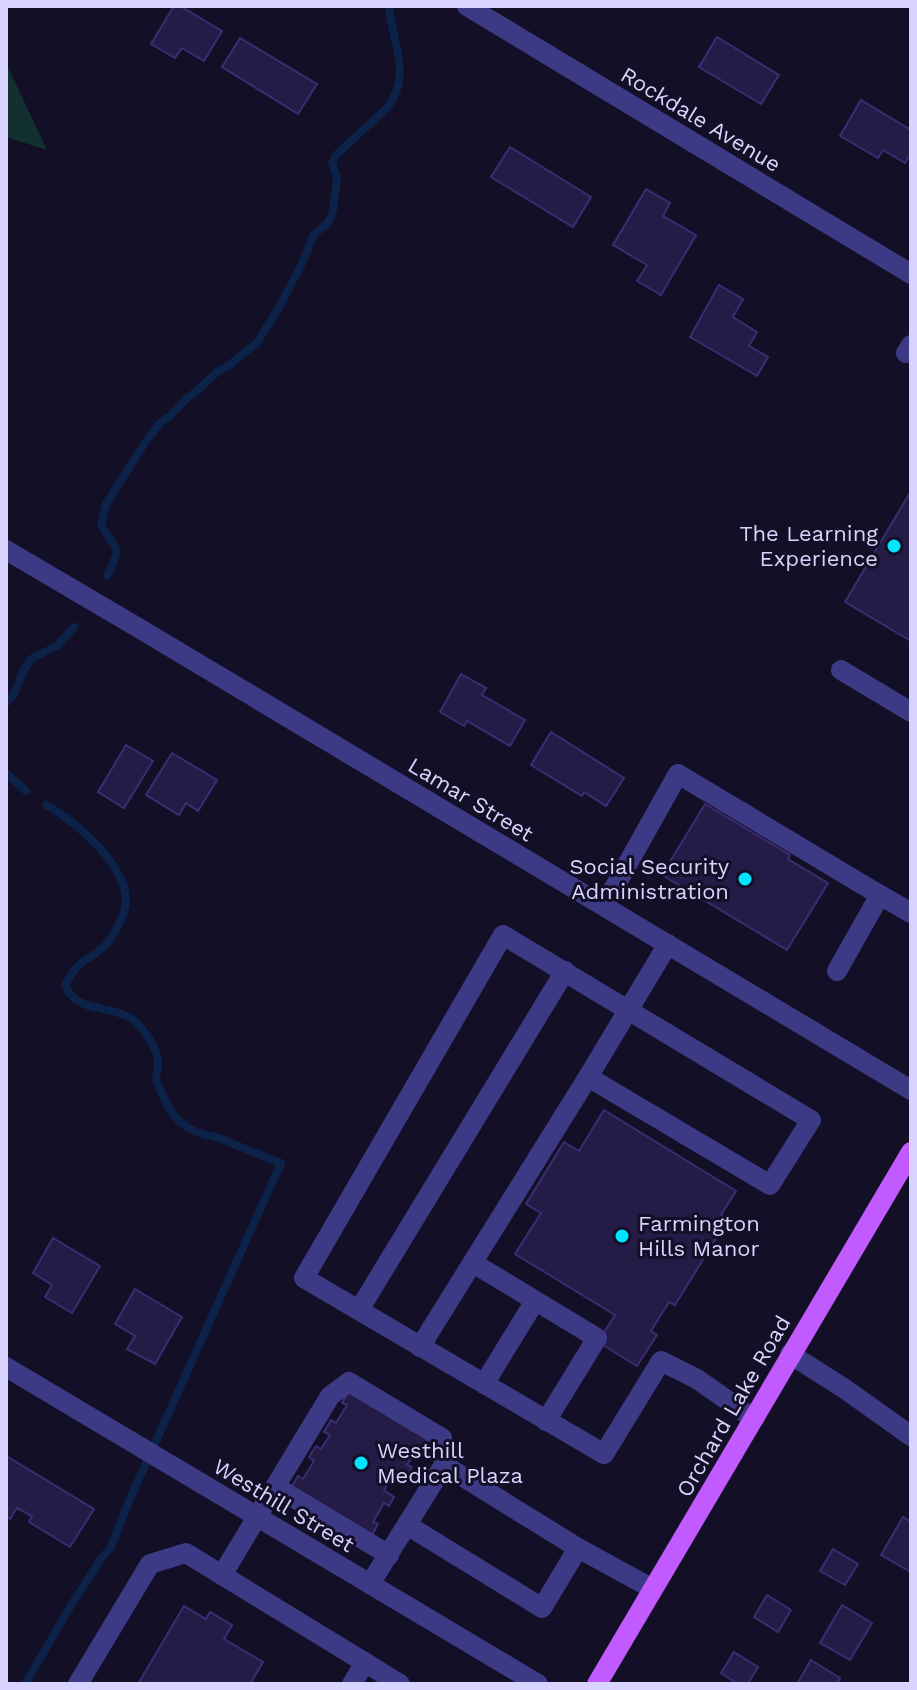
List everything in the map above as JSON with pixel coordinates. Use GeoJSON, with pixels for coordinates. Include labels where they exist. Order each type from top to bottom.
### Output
{"type":"FeatureCollection","features":[{"type":"Feature","properties":{"kind":"main road","name":"Orchard Lake Road"},"geometry":{"type":"LineString","coordinates":[[597,1684],[911,1152]]}},
{"type":"Feature","properties":{"kind":"street","name":"Rockdale Avenue"},"geometry":{"type":"LineString","coordinates":[[467,6],[911,274]]}},
{"type":"Feature","properties":{"kind":"street","name":"Lamar Street"},"geometry":{"type":"LineString","coordinates":[[6,550],[911,1090]]}},
{"type":"Feature","properties":{"kind":"street"},"geometry":{"type":"LineString","coordinates":[[841,670],[911,712]]}},
{"type":"Feature","properties":{"kind":"street"},"geometry":{"type":"LineString","coordinates":[[604,906],[678,774],[911,913]]}},
{"type":"Feature","properties":{"kind":"street"},"geometry":{"type":"LineString","coordinates":[[837,971],[880,895]]}},
{"type":"Feature","properties":{"kind":"street"},"geometry":{"type":"LineString","coordinates":[[588,1077],[770,1185],[811,1120],[503,935],[304,1278],[604,1454],[661,1361],[697,1379],[754,1419]]}},
{"type":"Feature","properties":{"kind":"street"},"geometry":{"type":"LineString","coordinates":[[420,1347],[668,944]]}},
{"type":"Feature","properties":{"kind":"street"},"geometry":{"type":"LineString","coordinates":[[359,1310],[565,971]]}},
{"type":"Feature","properties":{"kind":"street"},"geometry":{"type":"LineString","coordinates":[[473,1263],[597,1338],[546,1421]]}},
{"type":"Feature","properties":{"kind":"street"},"geometry":{"type":"LineString","coordinates":[[484,1384],[535,1301]]}},
{"type":"Feature","properties":{"kind":"street"},"geometry":{"type":"LineString","coordinates":[[790,1354],[911,1436]]}},
{"type":"Feature","properties":{"kind":"street","name":"Westhill Street"},"geometry":{"type":"LineString","coordinates":[[6,1367],[538,1684]]}},
{"type":"Feature","properties":{"kind":"street"},"geometry":{"type":"LineString","coordinates":[[222,1575],[330,1396],[349,1382],[442,1438],[444,1465],[370,1584]]}},
{"type":"Feature","properties":{"kind":"street"},"geometry":{"type":"LineString","coordinates":[[444,1465],[578,1548],[653,1589]]}},
{"type":"Feature","properties":{"kind":"street"},"geometry":{"type":"LineString","coordinates":[[276,1487],[389,1555]]}},
{"type":"Feature","properties":{"kind":"street"},"geometry":{"type":"LineString","coordinates":[[407,1525],[542,1608],[578,1548]]}},
{"type":"Feature","properties":{"kind":"street"},"geometry":{"type":"LineString","coordinates":[[78,1684],[150,1564],[186,1553],[400,1684]]}},
{"type":"Feature","properties":{"kind":"street"},"geometry":{"type":"LineString","coordinates":[[352,1684],[365,1662]]}},
{"type":"Feature","properties":{"kind":"green space"},"geometry":{"type":"Polygon","coordinates":[[[6,63],[47,150],[6,137],[6,63]]]}},
{"type":"Feature","properties":{"kind":"building"},"geometry":{"type":"Polygon","coordinates":[[[174,6],[180,6],[222,31],[204,61],[182,48],[175,58],[151,44],[174,6]]]}},
{"type":"Feature","properties":{"kind":"building"},"geometry":{"type":"Polygon","coordinates":[[[717,37],[779,75],[761,104],[699,67],[717,37]]]}},
{"type":"Feature","properties":{"kind":"building"},"geometry":{"type":"Polygon","coordinates":[[[240,38],[317,84],[298,114],[222,67],[240,38]]]}},
{"type":"Feature","properties":{"kind":"building"},"geometry":{"type":"Polygon","coordinates":[[[861,100],[911,130],[911,153],[905,163],[883,150],[878,158],[840,136],[861,100]]]}},
{"type":"Feature","properties":{"kind":"building"},"geometry":{"type":"Polygon","coordinates":[[[510,147],[591,197],[573,227],[491,177],[510,147]]]}},
{"type":"Feature","properties":{"kind":"building"},"geometry":{"type":"Polygon","coordinates":[[[646,189],[670,203],[663,216],[696,235],[661,295],[637,281],[647,265],[613,245],[646,189]]]}},
{"type":"Feature","properties":{"kind":"building"},"geometry":{"type":"Polygon","coordinates":[[[719,285],[743,299],[733,317],[757,332],[749,346],[768,357],[757,376],[690,337],[719,285]]]}},
{"type":"Feature","properties":{"kind":"building","name":"The Learning Experience"},"geometry":{"type":"Polygon","coordinates":[[[911,491],[911,641],[845,602],[911,491]]]}},
{"type":"Feature","properties":{"kind":"building"},"geometry":{"type":"Polygon","coordinates":[[[461,674],[486,688],[482,695],[525,720],[510,746],[467,721],[464,726],[440,712],[461,674]]]}},
{"type":"Feature","properties":{"kind":"building"},"geometry":{"type":"Polygon","coordinates":[[[551,732],[624,778],[606,806],[584,792],[582,796],[531,765],[551,732]]]}},
{"type":"Feature","properties":{"kind":"building"},"geometry":{"type":"Polygon","coordinates":[[[126,745],[153,761],[124,808],[98,792],[126,745]]]}},
{"type":"Feature","properties":{"kind":"building"},"geometry":{"type":"Polygon","coordinates":[[[172,753],[217,780],[198,811],[186,803],[179,815],[146,795],[172,753]]]}},
{"type":"Feature","properties":{"kind":"building","name":"Social Security Administration"},"geometry":{"type":"Polygon","coordinates":[[[705,804],[790,855],[788,859],[828,883],[787,950],[662,875],[705,804]]]}},
{"type":"Feature","properties":{"kind":"building","name":"Farmington Hills Manor"},"geometry":{"type":"Polygon","coordinates":[[[604,1110],[736,1191],[721,1215],[728,1219],[675,1305],[669,1302],[651,1331],[657,1335],[637,1366],[598,1342],[615,1315],[515,1254],[541,1213],[526,1204],[564,1142],[579,1151],[604,1110]]]}},
{"type":"Feature","properties":{"kind":"building"},"geometry":{"type":"Polygon","coordinates":[[[53,1238],[100,1266],[72,1313],[45,1297],[52,1285],[33,1273],[53,1238]]]}},
{"type":"Feature","properties":{"kind":"building"},"geometry":{"type":"Polygon","coordinates":[[[135,1289],[182,1317],[155,1364],[127,1349],[135,1336],[115,1324],[135,1289]]]}},
{"type":"Feature","properties":{"kind":"building","name":"Westhill Medical Plaza"},"geometry":{"type":"Polygon","coordinates":[[[348,1392],[428,1439],[421,1451],[417,1448],[407,1465],[412,1467],[404,1480],[394,1474],[384,1490],[394,1497],[389,1506],[384,1503],[373,1522],[378,1524],[372,1535],[291,1488],[298,1476],[303,1479],[314,1461],[309,1457],[316,1446],[321,1449],[330,1435],[324,1432],[331,1420],[336,1423],[347,1405],[342,1403],[348,1392]]]}},
{"type":"Feature","properties":{"kind":"building"},"geometry":{"type":"Polygon","coordinates":[[[8,1457],[94,1509],[70,1547],[29,1522],[32,1516],[17,1508],[10,1519],[6,1516],[8,1457]]]}},
{"type":"Feature","properties":{"kind":"building"},"geometry":{"type":"Polygon","coordinates":[[[903,1517],[911,1522],[911,1572],[881,1555],[903,1517]]]}},
{"type":"Feature","properties":{"kind":"building"},"geometry":{"type":"Polygon","coordinates":[[[833,1549],[858,1564],[845,1585],[820,1571],[833,1549]]]}},
{"type":"Feature","properties":{"kind":"building"},"geometry":{"type":"Polygon","coordinates":[[[767,1595],[791,1610],[778,1632],[754,1617],[767,1595]]]}},
{"type":"Feature","properties":{"kind":"building"},"geometry":{"type":"Polygon","coordinates":[[[842,1605],[872,1623],[850,1660],[820,1643],[842,1605]]]}},
{"type":"Feature","properties":{"kind":"building"},"geometry":{"type":"Polygon","coordinates":[[[184,1606],[206,1619],[210,1612],[232,1625],[224,1639],[263,1662],[250,1684],[138,1684],[184,1606]]]}},
{"type":"Feature","properties":{"kind":"building"},"geometry":{"type":"Polygon","coordinates":[[[734,1652],[758,1667],[748,1684],[738,1684],[721,1673],[734,1652]]]}},
{"type":"Feature","properties":{"kind":"building"},"geometry":{"type":"Polygon","coordinates":[[[811,1660],[840,1678],[837,1684],[797,1684],[811,1660]]]}},
{"type":"Feature","properties":{"kind":"waterway"},"geometry":{"type":"LineString","coordinates":[[107,576],[116,548],[101,524],[106,504],[160,423],[217,372],[256,344],[279,308],[314,234],[328,223],[333,211],[337,178],[332,162],[388,107],[395,94],[400,69],[389,6]]}},
{"type":"Feature","properties":{"kind":"waterway"},"geometry":{"type":"LineString","coordinates":[[6,703],[31,659],[57,646],[74,627]]}},
{"type":"Feature","properties":{"kind":"waterway"},"geometry":{"type":"LineString","coordinates":[[6,773],[26,791]]}},
{"type":"Feature","properties":{"kind":"waterway"},"geometry":{"type":"LineString","coordinates":[[25,1684],[70,1607],[111,1547],[281,1163],[220,1138],[198,1133],[180,1122],[170,1111],[158,1085],[157,1054],[141,1027],[128,1017],[86,1005],[70,994],[65,984],[72,974],[80,964],[106,945],[116,929],[125,908],[125,893],[120,878],[100,848],[72,822],[46,805]]}},
{"type":"Feature","properties":{"kind":"place","name":"The Learning Experience"},"geometry":{"type":"Point","coordinates":[894,546]}},
{"type":"Feature","properties":{"kind":"place","name":"Social Security Administration"},"geometry":{"type":"Point","coordinates":[745,879]}},
{"type":"Feature","properties":{"kind":"place","name":"Farmington Hills Manor"},"geometry":{"type":"Point","coordinates":[622,1236]}},
{"type":"Feature","properties":{"kind":"place","name":"Westhill Medical Plaza"},"geometry":{"type":"Point","coordinates":[361,1463]}}]}
